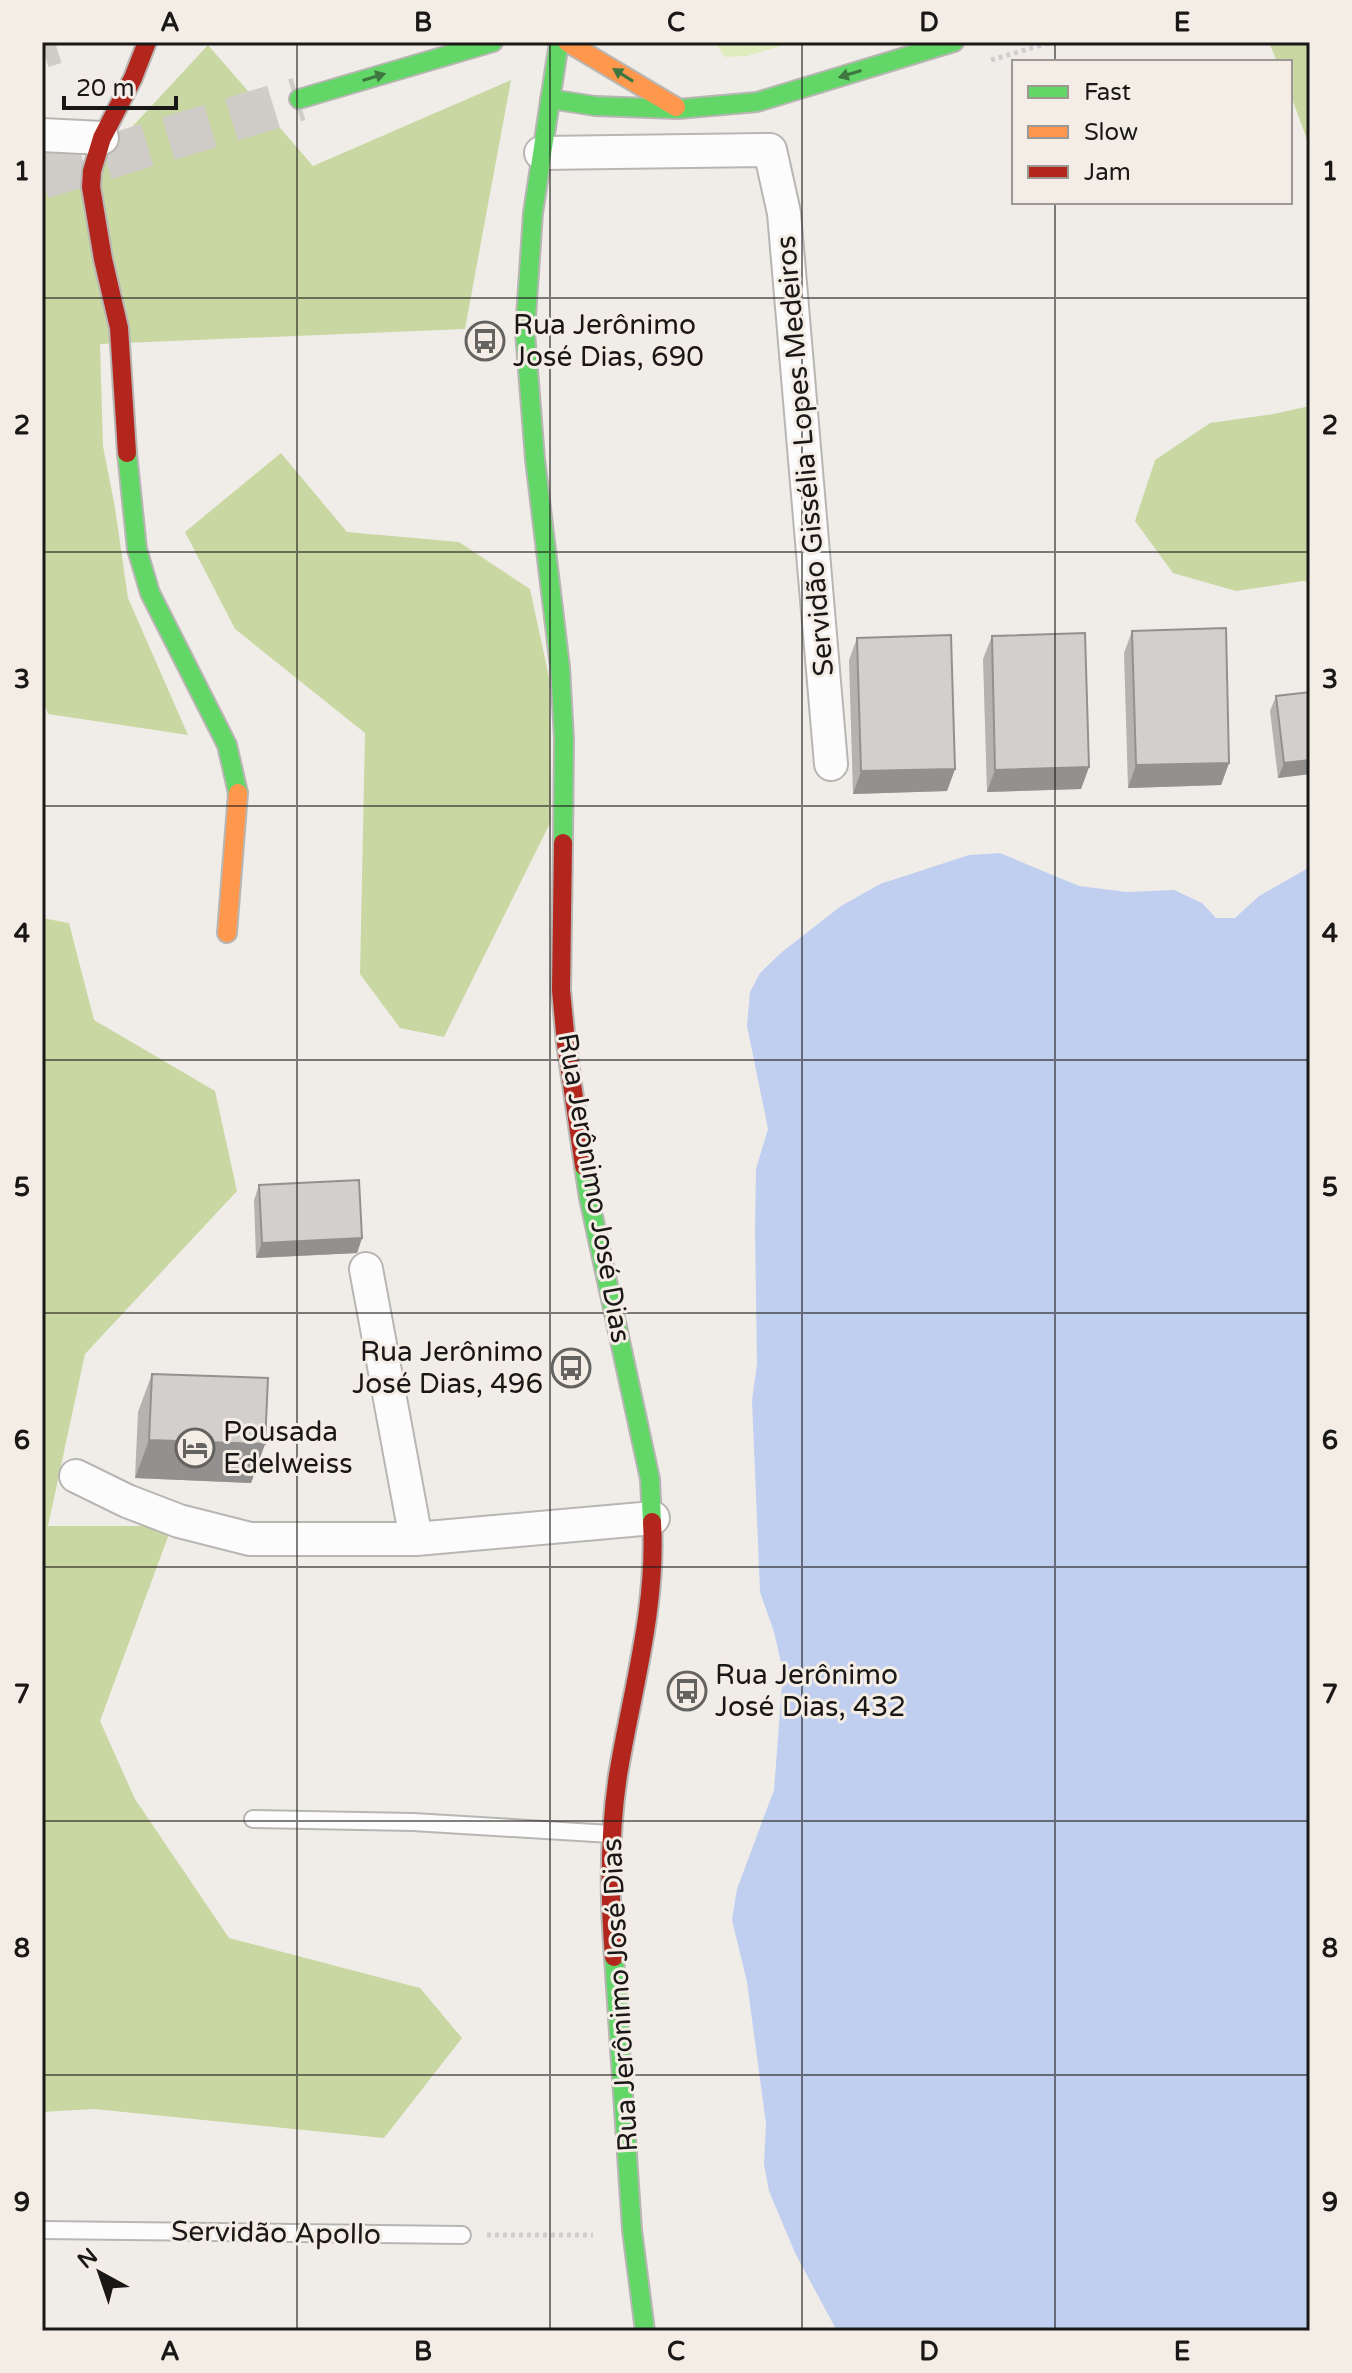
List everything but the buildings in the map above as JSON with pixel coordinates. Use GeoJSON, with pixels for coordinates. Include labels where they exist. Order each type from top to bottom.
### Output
{"type":"FeatureCollection","features":[{"type":"Feature","properties":{"kind":"main road"},"geometry":{"type":"LineString","coordinates":[[147,42],[133,78],[102,138],[92,171],[91,187],[119,328],[137,549],[150,593],[227,745],[239,797],[227,933]]}},
{"type":"Feature","properties":{"kind":"main road"},"geometry":{"type":"LineString","coordinates":[[299,99],[493,42]]}},
{"type":"Feature","properties":{"kind":"main road","name":"Rua Jerônimo José Dias"},"geometry":{"type":"LineString","coordinates":[[559,42],[533,213],[525,332],[528,389],[560,667],[564,739],[563,1017],[589,1198],[650,1479],[653,1518],[652,1591],[618,1776],[611,1834],[610,1905],[632,2230],[645,2331]]}},
{"type":"Feature","properties":{"kind":"main road"},"geometry":{"type":"LineString","coordinates":[[567,42],[678,109]]}},
{"type":"Feature","properties":{"kind":"main road"},"geometry":{"type":"LineString","coordinates":[[550,99],[595,106],[678,109],[757,102],[954,42]]}},
{"type":"Feature","properties":{"kind":"street","name":"Servidão Gissélia Lopes Medeiros"},"geometry":{"type":"LineString","coordinates":[[757,102],[784,213],[831,764]]}},
{"type":"Feature","properties":{"kind":"street"},"geometry":{"type":"LineString","coordinates":[[42,135],[102,138]]}},
{"type":"Feature","properties":{"kind":"street"},"geometry":{"type":"LineString","coordinates":[[541,153],[770,150]]}},
{"type":"Feature","properties":{"kind":"street"},"geometry":{"type":"LineString","coordinates":[[366,1269],[416,1539]]}},
{"type":"Feature","properties":{"kind":"street"},"geometry":{"type":"LineString","coordinates":[[76,1476],[127,1501],[179,1521],[250,1539],[416,1539],[653,1518]]}},
{"type":"Feature","properties":{"kind":"lane"},"geometry":{"type":"LineString","coordinates":[[253,1819],[413,1822],[611,1834]]}},
{"type":"Feature","properties":{"kind":"lane","name":"Servidão Apollo"},"geometry":{"type":"LineString","coordinates":[[42,2230],[462,2235]]}},
{"type":"Feature","properties":{"kind":"path"},"geometry":{"type":"LineString","coordinates":[[462,2235],[590,2235],[632,2230]]}},
{"type":"Feature","properties":{"kind":"green space"},"geometry":{"type":"Polygon","coordinates":[[[714,42],[794,42],[747,56],[725,57],[714,42]]]}},
{"type":"Feature","properties":{"kind":"green space"},"geometry":{"type":"Polygon","coordinates":[[[1269,42],[1310,42],[1310,148],[1292,98],[1292,60],[1276,60],[1269,42]]]}},
{"type":"Feature","properties":{"kind":"green space"},"geometry":{"type":"Polygon","coordinates":[[[208,45],[313,166],[511,80],[465,329],[100,344],[103,446],[128,598],[188,735],[48,714],[42,697],[42,188],[119,141],[208,45]]]}},
{"type":"Feature","properties":{"kind":"green space"},"geometry":{"type":"Polygon","coordinates":[[[1310,406],[1310,582],[1236,591],[1173,573],[1135,521],[1155,460],[1210,423],[1310,406]]]}},
{"type":"Feature","properties":{"kind":"green space"},"geometry":{"type":"Polygon","coordinates":[[[281,453],[347,532],[459,542],[530,589],[549,677],[551,821],[444,1037],[400,1028],[360,974],[365,733],[235,629],[185,532],[281,453]]]}},
{"type":"Feature","properties":{"kind":"green space"},"geometry":{"type":"Polygon","coordinates":[[[42,918],[69,923],[94,1020],[215,1091],[237,1191],[85,1354],[48,1526],[172,1526],[100,1721],[135,1799],[229,1938],[420,1988],[462,2038],[384,2138],[94,2109],[42,2112],[42,918]]]}},
{"type":"Feature","properties":{"kind":"water"},"geometry":{"type":"Polygon","coordinates":[[[1000,853],[1079,886],[1127,892],[1174,890],[1202,903],[1216,918],[1235,918],[1259,896],[1310,867],[1310,2331],[837,2331],[795,2253],[769,2191],[764,2164],[766,2124],[747,1982],[732,1920],[737,1889],[774,1790],[783,1671],[760,1592],[752,1400],[757,1364],[756,1169],[768,1129],[747,1026],[750,992],[760,973],[782,952],[841,906],[880,884],[969,855],[1000,853]]]}},
{"type":"Feature","properties":{"kind":"tunnel"},"geometry":{"type":"LineString","coordinates":[[42,46],[55,42]]}},
{"type":"Feature","properties":{"kind":"tunnel"},"geometry":{"type":"LineString","coordinates":[[42,177],[299,99]]}},
{"type":"Feature","properties":{"kind":"traffic: fast"},"geometry":{"type":"LineString","coordinates":[[299,99],[493,42]]}},
{"type":"Feature","properties":{"kind":"traffic: fast"},"geometry":{"type":"LineString","coordinates":[[559,42],[533,213],[525,332],[535,459],[560,667],[564,739],[563,843]]}},
{"type":"Feature","properties":{"kind":"traffic: fast"},"geometry":{"type":"LineString","coordinates":[[550,99],[595,106],[678,109],[757,102],[954,42]]}},
{"type":"Feature","properties":{"kind":"traffic: fast"},"geometry":{"type":"LineString","coordinates":[[127,453],[137,549],[150,593],[227,745],[238,793]]}},
{"type":"Feature","properties":{"kind":"traffic: fast"},"geometry":{"type":"LineString","coordinates":[[584,1166],[650,1479],[652,1522]]}},
{"type":"Feature","properties":{"kind":"traffic: fast"},"geometry":{"type":"LineString","coordinates":[[614,1957],[632,2230],[645,2331]]}},
{"type":"Feature","properties":{"kind":"traffic: slow"},"geometry":{"type":"LineString","coordinates":[[567,42],[676,107]]}},
{"type":"Feature","properties":{"kind":"traffic: slow"},"geometry":{"type":"LineString","coordinates":[[227,933],[238,793]]}},
{"type":"Feature","properties":{"kind":"traffic: jam"},"geometry":{"type":"LineString","coordinates":[[127,453],[119,328],[91,187],[92,171],[102,138],[133,78],[147,42]]}},
{"type":"Feature","properties":{"kind":"traffic: jam"},"geometry":{"type":"LineString","coordinates":[[563,843],[561,990],[584,1166]]}},
{"type":"Feature","properties":{"kind":"traffic: jam"},"geometry":{"type":"LineString","coordinates":[[614,1957],[611,1888],[613,1820],[618,1775],[647,1617],[653,1554],[652,1522]]}},
{"type":"Feature","properties":{"kind":"place","name":"Rua Jerônimo José Dias, 690"},"geometry":{"type":"Point","coordinates":[485,341]}},
{"type":"Feature","properties":{"kind":"place","name":"Rua Jerônimo José Dias, 496"},"geometry":{"type":"Point","coordinates":[571,1368]}},
{"type":"Feature","properties":{"kind":"place","name":"Pousada Edelweiss"},"geometry":{"type":"Point","coordinates":[195,1448]}},
{"type":"Feature","properties":{"kind":"place","name":"Rua Jerônimo José Dias, 432"},"geometry":{"type":"Point","coordinates":[687,1691]}}]}
